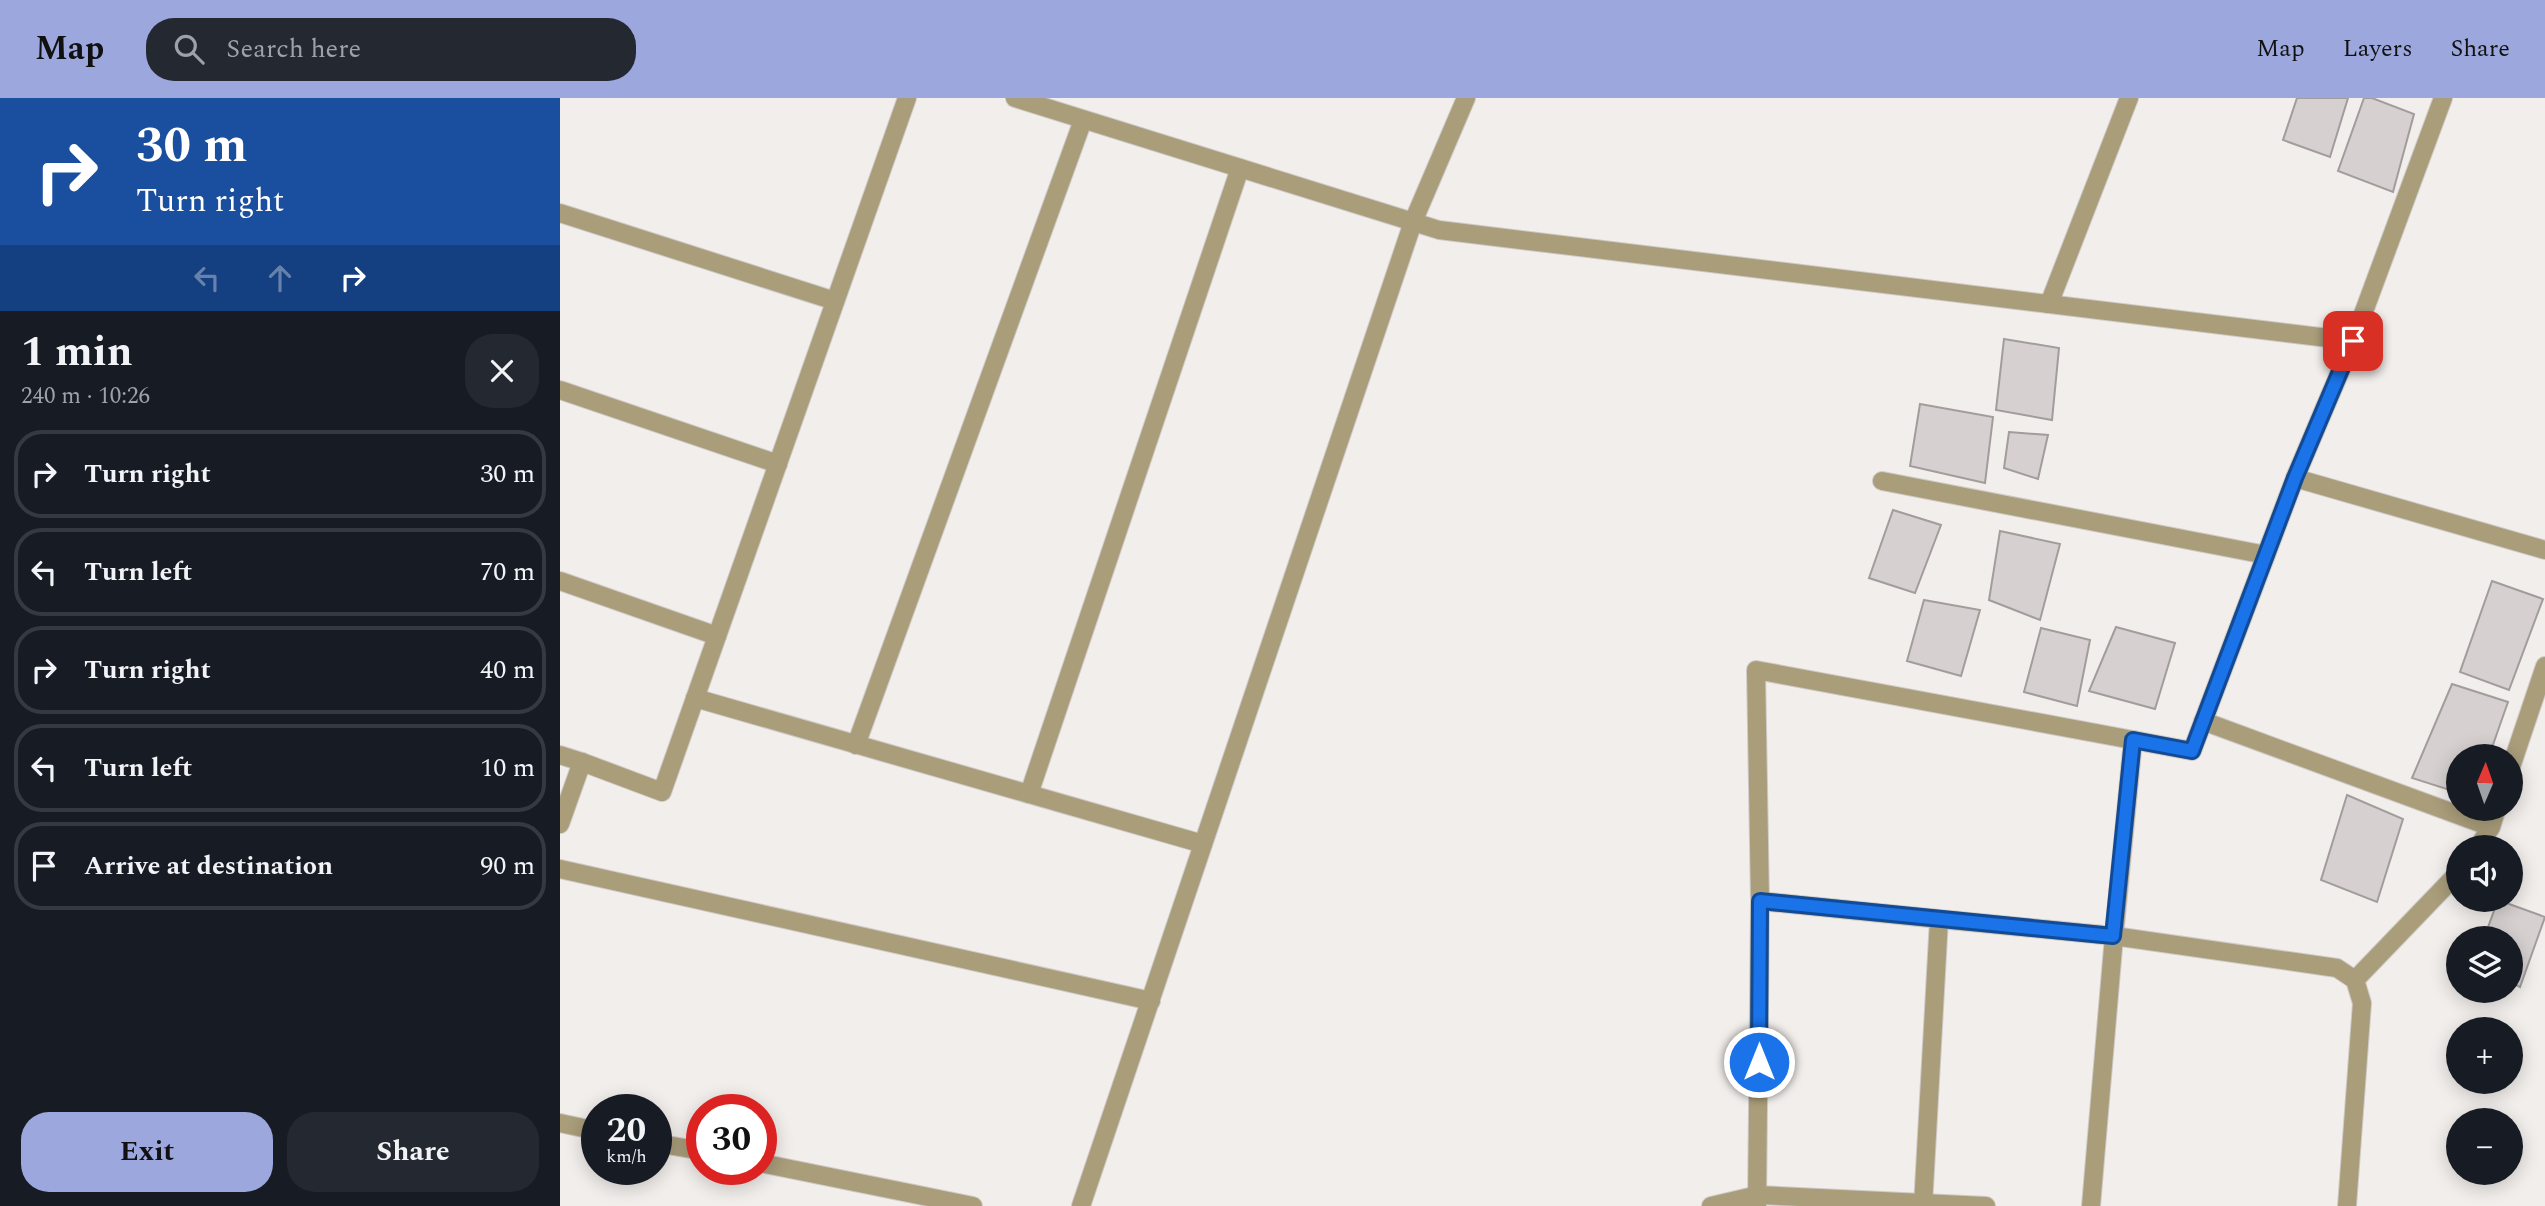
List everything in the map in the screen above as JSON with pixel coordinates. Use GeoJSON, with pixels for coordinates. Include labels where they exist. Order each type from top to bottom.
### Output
{"type":"FeatureCollection","features":[{"type":"Feature","properties":{"kind":"street"},"geometry":{"type":"LineString","coordinates":[[560,755],[662,792],[907,98]]}},
{"type":"Feature","properties":{"kind":"street"},"geometry":{"type":"LineString","coordinates":[[1082,1206],[1413,222],[1466,98]]}},
{"type":"Feature","properties":{"kind":"street"},"geometry":{"type":"LineString","coordinates":[[2049,304],[2129,98]]}},
{"type":"Feature","properties":{"kind":"street"},"geometry":{"type":"LineString","coordinates":[[1758,1201],[1760,901],[1756,670],[2192,751],[2295,478],[2353,341],[2443,98]]}},
{"type":"Feature","properties":{"kind":"street"},"geometry":{"type":"LineString","coordinates":[[1022,99],[1439,230],[2353,341]]}},
{"type":"Feature","properties":{"kind":"street"},"geometry":{"type":"LineString","coordinates":[[856,744],[1083,120]]}},
{"type":"Feature","properties":{"kind":"street"},"geometry":{"type":"LineString","coordinates":[[1030,794],[1240,168]]}},
{"type":"Feature","properties":{"kind":"street"},"geometry":{"type":"LineString","coordinates":[[560,213],[835,301]]}},
{"type":"Feature","properties":{"kind":"street"},"geometry":{"type":"LineString","coordinates":[[560,390],[778,464]]}},
{"type":"Feature","properties":{"kind":"street"},"geometry":{"type":"LineString","coordinates":[[2295,478],[2545,550]]}},
{"type":"Feature","properties":{"kind":"street"},"geometry":{"type":"LineString","coordinates":[[1882,481],[2266,555]]}},
{"type":"Feature","properties":{"kind":"street"},"geometry":{"type":"LineString","coordinates":[[560,581],[717,636]]}},
{"type":"Feature","properties":{"kind":"street"},"geometry":{"type":"LineString","coordinates":[[2519,744],[2545,666]]}},
{"type":"Feature","properties":{"kind":"street"},"geometry":{"type":"LineString","coordinates":[[695,698],[1203,844]]}},
{"type":"Feature","properties":{"kind":"street"},"geometry":{"type":"LineString","coordinates":[[2203,721],[2491,827]]}},
{"type":"Feature","properties":{"kind":"street"},"geometry":{"type":"LineString","coordinates":[[2091,1206],[2113,936],[2133,740]]}},
{"type":"Feature","properties":{"kind":"street"},"geometry":{"type":"LineString","coordinates":[[560,824],[582,762]]}},
{"type":"Feature","properties":{"kind":"street"},"geometry":{"type":"LineString","coordinates":[[2486,835],[2493,821]]}},
{"type":"Feature","properties":{"kind":"street"},"geometry":{"type":"LineString","coordinates":[[560,869],[1151,1001]]}},
{"type":"Feature","properties":{"kind":"street"},"geometry":{"type":"LineString","coordinates":[[2355,980],[2446,886]]}},
{"type":"Feature","properties":{"kind":"street"},"geometry":{"type":"LineString","coordinates":[[1760,901],[2113,936],[2337,968],[2355,980],[2362,1003],[2347,1206]]}},
{"type":"Feature","properties":{"kind":"street"},"geometry":{"type":"LineString","coordinates":[[1923,1204],[1939,919]]}},
{"type":"Feature","properties":{"kind":"street"},"geometry":{"type":"LineString","coordinates":[[560,1123],[581,1128]]}},
{"type":"Feature","properties":{"kind":"street"},"geometry":{"type":"LineString","coordinates":[[777,1166],[973,1206]]}},
{"type":"Feature","properties":{"kind":"street"},"geometry":{"type":"LineString","coordinates":[[1711,1206],[1758,1201],[1986,1206]]}},
{"type":"Feature","properties":{"kind":"building"},"geometry":{"type":"Polygon","coordinates":[[[2297,98],[2348,98],[2330,157],[2283,140],[2297,98]]]}},
{"type":"Feature","properties":{"kind":"building"},"geometry":{"type":"Polygon","coordinates":[[[2364,98],[2372,98],[2414,114],[2393,192],[2338,171],[2364,98]]]}},
{"type":"Feature","properties":{"kind":"building"},"geometry":{"type":"Polygon","coordinates":[[[2004,339],[2059,348],[2052,420],[1996,410],[2004,339]]]}},
{"type":"Feature","properties":{"kind":"building"},"geometry":{"type":"Polygon","coordinates":[[[1920,404],[1993,417],[1985,483],[1910,466],[1920,404]]]}},
{"type":"Feature","properties":{"kind":"building"},"geometry":{"type":"Polygon","coordinates":[[[2009,432],[2048,435],[2038,479],[2004,468],[2009,432]]]}},
{"type":"Feature","properties":{"kind":"building"},"geometry":{"type":"Polygon","coordinates":[[[1893,510],[1941,525],[1915,593],[1869,578],[1893,510]]]}},
{"type":"Feature","properties":{"kind":"building"},"geometry":{"type":"Polygon","coordinates":[[[2000,531],[2060,544],[2040,620],[1989,600],[2000,531]]]}},
{"type":"Feature","properties":{"kind":"building"},"geometry":{"type":"Polygon","coordinates":[[[2492,581],[2543,599],[2509,690],[2460,672],[2492,581]]]}},
{"type":"Feature","properties":{"kind":"building"},"geometry":{"type":"Polygon","coordinates":[[[1924,600],[1980,610],[1961,676],[1907,661],[1924,600]]]}},
{"type":"Feature","properties":{"kind":"building"},"geometry":{"type":"Polygon","coordinates":[[[2116,627],[2175,643],[2155,709],[2089,691],[2116,627]]]}},
{"type":"Feature","properties":{"kind":"building"},"geometry":{"type":"Polygon","coordinates":[[[2041,628],[2090,640],[2077,706],[2024,692],[2041,628]]]}},
{"type":"Feature","properties":{"kind":"building"},"geometry":{"type":"Polygon","coordinates":[[[2452,684],[2508,702],[2493,744],[2446,744],[2446,789],[2412,778],[2452,684]]]}},
{"type":"Feature","properties":{"kind":"building"},"geometry":{"type":"Polygon","coordinates":[[[2347,795],[2403,819],[2377,902],[2321,880],[2347,795]]]}},
{"type":"Feature","properties":{"kind":"building"},"geometry":{"type":"Polygon","coordinates":[[[2523,909],[2545,917],[2523,979],[2523,926],[2488,926],[2494,912],[2523,912],[2523,909]]]}},
{"type":"Feature","properties":{"kind":"route"},"geometry":{"type":"LineString","coordinates":[[1759,1062],[1760,901],[2113,936],[2133,740],[2192,751],[2295,478],[2353,341]]}}]}
